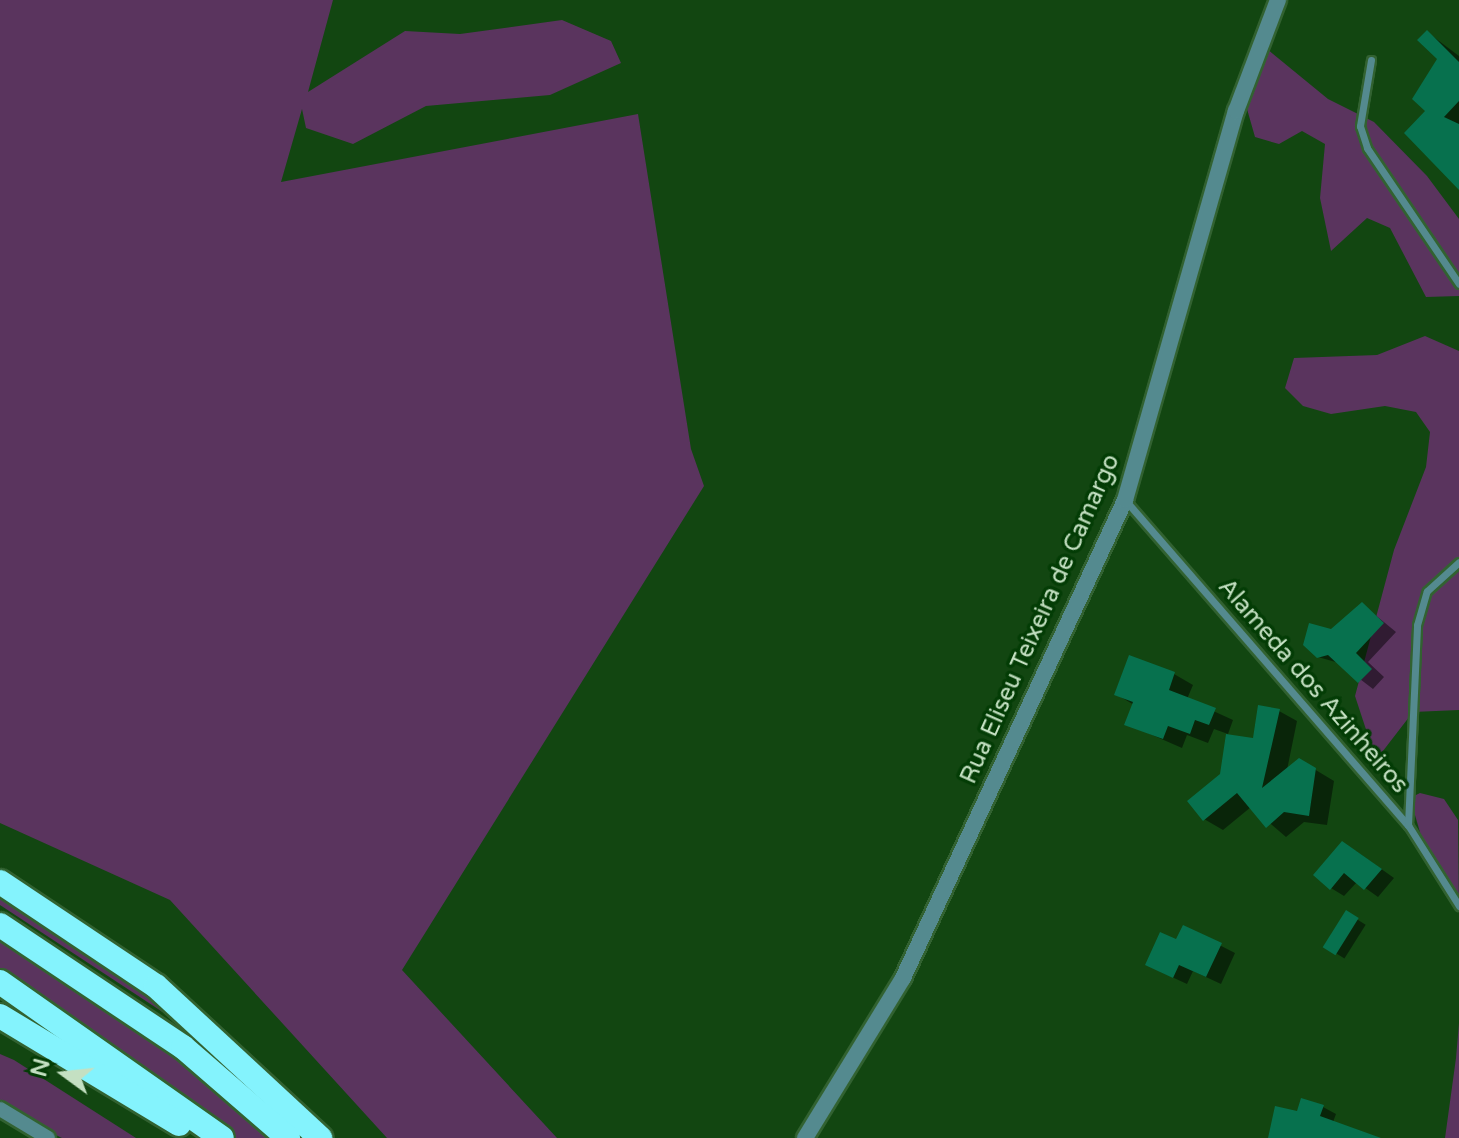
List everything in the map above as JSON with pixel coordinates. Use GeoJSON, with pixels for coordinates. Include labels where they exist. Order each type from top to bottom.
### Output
{"type":"FeatureCollection","features":[{"type":"Feature","properties":{"kind":"highway"},"geometry":{"type":"LineString","coordinates":[[0,882],[156,986],[320,1138]]}},
{"type":"Feature","properties":{"kind":"highway"},"geometry":{"type":"LineString","coordinates":[[0,925],[172,1039],[288,1138]]}},
{"type":"Feature","properties":{"kind":"highway"},"geometry":{"type":"LineString","coordinates":[[0,982],[222,1138]]}},
{"type":"Feature","properties":{"kind":"highway"},"geometry":{"type":"LineString","coordinates":[[0,1016],[91,1065],[199,1138]]}},
{"type":"Feature","properties":{"kind":"street","name":"Rua Eliseu Teixeira de Camargo"},"geometry":{"type":"LineString","coordinates":[[805,1138],[903,978],[1125,500],[1267,45],[1278,0]]}},
{"type":"Feature","properties":{"kind":"street"},"geometry":{"type":"LineString","coordinates":[[0,1109],[48,1138]]}},
{"type":"Feature","properties":{"kind":"lane"},"geometry":{"type":"LineString","coordinates":[[1371,60],[1360,126],[1367,148],[1459,284]]}},
{"type":"Feature","properties":{"kind":"lane","name":"Alameda dos Azinheiros"},"geometry":{"type":"LineString","coordinates":[[1125,500],[1408,825],[1459,906]]}},
{"type":"Feature","properties":{"kind":"lane"},"geometry":{"type":"LineString","coordinates":[[1408,825],[1417,625],[1427,591],[1459,562]]}},
{"type":"Feature","properties":{"kind":"shaded area"},"geometry":{"type":"Polygon","coordinates":[[[0,0],[333,0],[308,92],[405,31],[460,34],[562,20],[611,41],[621,63],[550,95],[426,106],[353,144],[306,128],[302,109],[281,182],[638,114],[691,449],[704,486],[402,970],[557,1138],[387,1138],[170,900],[0,823],[0,0]]]}},
{"type":"Feature","properties":{"kind":"shaded area"},"geometry":{"type":"Polygon","coordinates":[[[1267,49],[1328,99],[1374,122],[1427,176],[1459,219],[1459,296],[1426,297],[1390,228],[1367,218],[1331,251],[1320,198],[1325,144],[1302,131],[1279,144],[1255,137],[1247,109],[1249,67],[1267,49]]]}},
{"type":"Feature","properties":{"kind":"shaded area"},"geometry":{"type":"Polygon","coordinates":[[[1425,336],[1459,351],[1459,710],[1413,712],[1376,760],[1355,696],[1394,550],[1426,467],[1430,432],[1416,412],[1385,406],[1331,414],[1303,406],[1285,388],[1294,358],[1377,355],[1425,336]]]}},
{"type":"Feature","properties":{"kind":"shaded area"},"geometry":{"type":"Polygon","coordinates":[[[1420,793],[1444,799],[1458,820],[1459,912],[1424,846],[1410,798],[1420,793]]]}},
{"type":"Feature","properties":{"kind":"shaded area"},"geometry":{"type":"Polygon","coordinates":[[[0,887],[95,950],[193,1032],[0,905],[0,887]]]}},
{"type":"Feature","properties":{"kind":"shaded area"},"geometry":{"type":"Polygon","coordinates":[[[0,939],[157,1042],[272,1138],[231,1138],[147,1070],[0,973],[0,939]]]}},
{"type":"Feature","properties":{"kind":"shaded area"},"geometry":{"type":"Polygon","coordinates":[[[1459,1023],[1459,1138],[1445,1138],[1456,1058],[1459,1023]]]}},
{"type":"Feature","properties":{"kind":"shaded area"},"geometry":{"type":"Polygon","coordinates":[[[0,1054],[136,1138],[62,1138],[0,1108],[0,1054]]]}},
{"type":"Feature","properties":{"kind":"building"},"geometry":{"type":"Polygon","coordinates":[[[1427,30],[1459,62],[1459,101],[1444,117],[1459,124],[1459,190],[1404,133],[1425,111],[1412,99],[1437,59],[1417,40],[1427,30]]]}},
{"type":"Feature","properties":{"kind":"building"},"geometry":{"type":"Polygon","coordinates":[[[1362,602],[1384,623],[1356,653],[1372,669],[1358,683],[1328,655],[1317,658],[1303,645],[1309,623],[1331,629],[1362,602]]]}},
{"type":"Feature","properties":{"kind":"building"},"geometry":{"type":"Polygon","coordinates":[[[1129,655],[1175,672],[1169,690],[1216,708],[1209,725],[1195,720],[1190,734],[1168,726],[1163,739],[1124,725],[1133,702],[1114,695],[1129,655]]]}},
{"type":"Feature","properties":{"kind":"building"},"geometry":{"type":"Polygon","coordinates":[[[1258,705],[1280,709],[1262,788],[1299,758],[1316,768],[1309,816],[1284,812],[1266,828],[1237,793],[1203,821],[1187,801],[1220,774],[1226,734],[1253,738],[1258,705]]]}},
{"type":"Feature","properties":{"kind":"building"},"geometry":{"type":"Polygon","coordinates":[[[1342,841],[1382,869],[1364,890],[1344,873],[1330,890],[1313,875],[1342,841]]]}},
{"type":"Feature","properties":{"kind":"building"},"geometry":{"type":"Polygon","coordinates":[[[1346,910],[1359,918],[1335,955],[1323,947],[1346,910]]]}},
{"type":"Feature","properties":{"kind":"building"},"geometry":{"type":"Polygon","coordinates":[[[1183,925],[1222,943],[1206,977],[1179,965],[1173,978],[1145,965],[1160,932],[1176,939],[1183,925]]]}},
{"type":"Feature","properties":{"kind":"building"},"geometry":{"type":"Polygon","coordinates":[[[1301,1098],[1324,1105],[1320,1116],[1381,1138],[1268,1138],[1275,1106],[1297,1111],[1301,1098]]]}}]}
